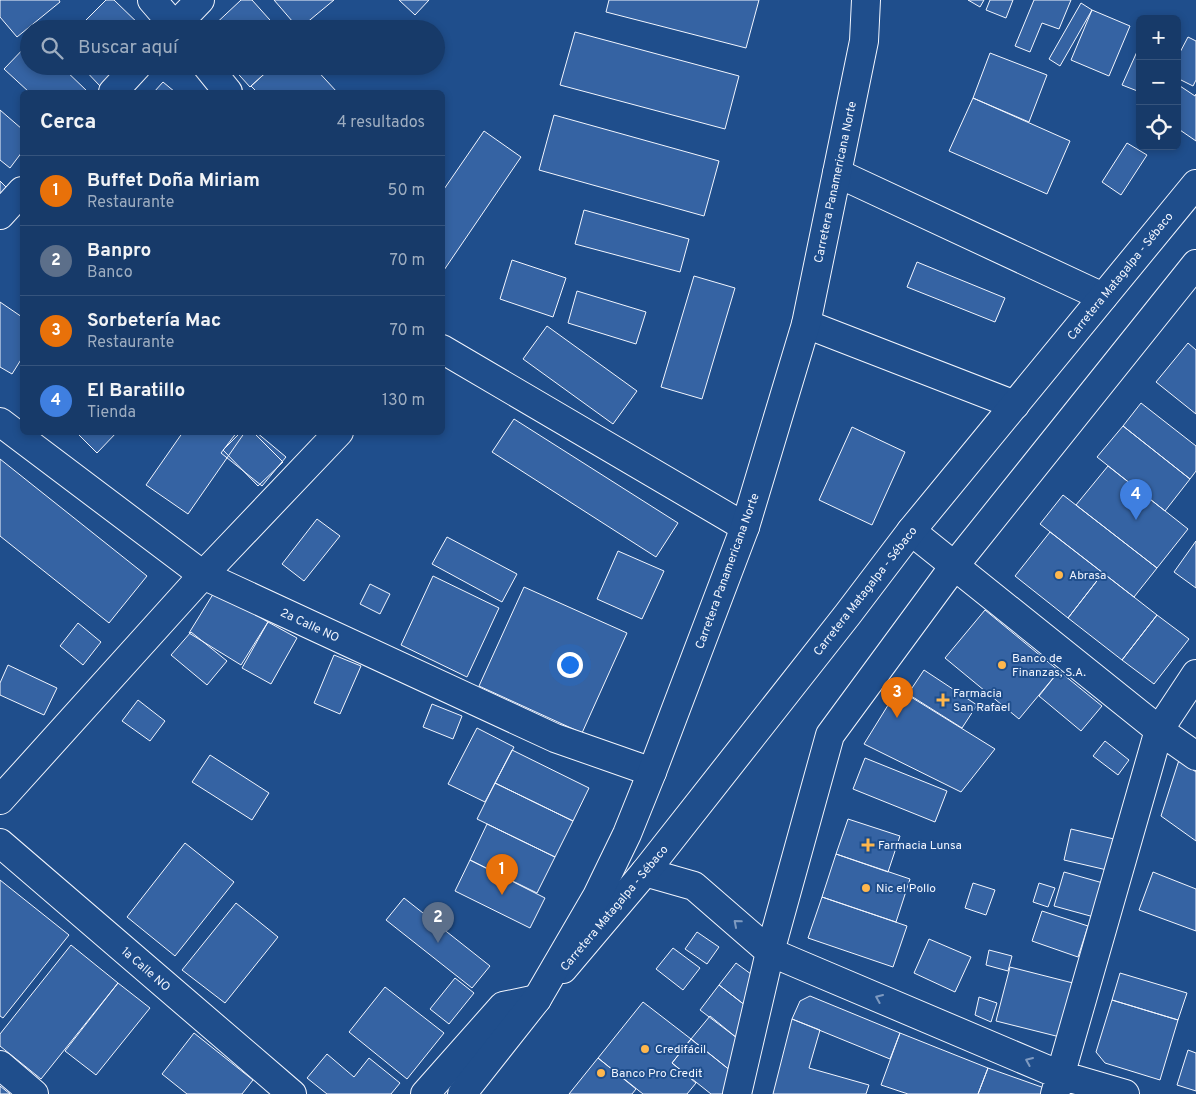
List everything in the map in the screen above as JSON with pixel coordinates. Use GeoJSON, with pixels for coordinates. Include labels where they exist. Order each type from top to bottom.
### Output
{"type":"FeatureCollection","features":[{"type":"Feature","properties":{"kind":"main road"},"geometry":{"type":"LineString","coordinates":[[152,0],[168,20]]}},
{"type":"Feature","properties":{"kind":"main road"},"geometry":{"type":"LineString","coordinates":[[181,20],[200,0]]}},
{"type":"Feature","properties":{"kind":"main road","name":"Carretera Panamericana Norte"},"geometry":{"type":"LineString","coordinates":[[462,1094],[537,999],[597,896],[627,834],[652,772],[745,527],[806,324],[864,41],[866,0]]}},
{"type":"Feature","properties":{"kind":"main road"},"geometry":{"type":"LineString","coordinates":[[115,90],[129,75]]}},
{"type":"Feature","properties":{"kind":"main road"},"geometry":{"type":"LineString","coordinates":[[214,75],[226,90]]}},
{"type":"Feature","properties":{"kind":"main road"},"geometry":{"type":"LineString","coordinates":[[837,173],[1103,298]]}},
{"type":"Feature","properties":{"kind":"main road","name":"Carretera Matagalpa - Sébaco"},"geometry":{"type":"LineString","coordinates":[[537,999],[645,872],[911,531],[1196,184]]}},
{"type":"Feature","properties":{"kind":"main road"},"geometry":{"type":"LineString","coordinates":[[0,215],[20,193]]}},
{"type":"Feature","properties":{"kind":"main road"},"geometry":{"type":"LineString","coordinates":[[737,1094],[770,952],[830,735],[954,565],[1196,264]]}},
{"type":"Feature","properties":{"kind":"main road"},"geometry":{"type":"LineString","coordinates":[[806,324],[1015,405]]}},
{"type":"Feature","properties":{"kind":"main road"},"geometry":{"type":"LineString","coordinates":[[445,351],[745,527]]}},
{"type":"Feature","properties":{"kind":"main road","name":"2a Calle NO"},"geometry":{"type":"LineString","coordinates":[[0,422],[202,575],[555,738],[652,772]]}},
{"type":"Feature","properties":{"kind":"main road"},"geometry":{"type":"LineString","coordinates":[[0,800],[202,575],[336,435]]}},
{"type":"Feature","properties":{"kind":"main road"},"geometry":{"type":"LineString","coordinates":[[911,531],[1159,730],[1196,756]]}},
{"type":"Feature","properties":{"kind":"main road"},"geometry":{"type":"LineString","coordinates":[[1058,1084],[1159,730],[1196,674]]}},
{"type":"Feature","properties":{"kind":"main road","name":"1a Calle NO"},"geometry":{"type":"LineString","coordinates":[[0,843],[292,1094]]}},
{"type":"Feature","properties":{"kind":"main road"},"geometry":{"type":"LineString","coordinates":[[645,872],[694,886],[770,952],[1058,1084],[1125,1094]]}},
{"type":"Feature","properties":{"kind":"main road"},"geometry":{"type":"LineString","coordinates":[[425,1094],[503,1006],[537,999]]}},
{"type":"Feature","properties":{"kind":"main road"},"geometry":{"type":"LineString","coordinates":[[0,1065],[34,1094]]}},
{"type":"Feature","properties":{"kind":"building"},"geometry":{"type":"Polygon","coordinates":[[[0,0],[59,0],[60,2],[38,20],[20,20],[20,35],[17,37],[0,17],[0,0]]]}},
{"type":"Feature","properties":{"kind":"building"},"geometry":{"type":"Polygon","coordinates":[[[106,0],[114,0],[135,20],[86,20],[106,0]]]}},
{"type":"Feature","properties":{"kind":"building"},"geometry":{"type":"Polygon","coordinates":[[[241,0],[252,0],[270,20],[220,20],[241,0]]]}},
{"type":"Feature","properties":{"kind":"building"},"geometry":{"type":"Polygon","coordinates":[[[274,0],[334,0],[310,20],[291,20],[274,0]]]}},
{"type":"Feature","properties":{"kind":"building"},"geometry":{"type":"Polygon","coordinates":[[[399,0],[429,0],[415,15],[399,0]]]}},
{"type":"Feature","properties":{"kind":"building"},"geometry":{"type":"Polygon","coordinates":[[[609,0],[759,0],[746,48],[606,12],[609,0]]]}},
{"type":"Feature","properties":{"kind":"building"},"geometry":{"type":"Polygon","coordinates":[[[968,0],[984,0],[980,7],[968,0]]]}},
{"type":"Feature","properties":{"kind":"building"},"geometry":{"type":"Polygon","coordinates":[[[990,0],[1013,0],[1006,18],[986,10],[990,0]]]}},
{"type":"Feature","properties":{"kind":"building"},"geometry":{"type":"Polygon","coordinates":[[[1034,0],[1071,0],[1059,29],[1042,23],[1030,52],[1015,46],[1034,0]]]}},
{"type":"Feature","properties":{"kind":"building"},"geometry":{"type":"Polygon","coordinates":[[[1081,3],[1092,10],[1060,66],[1049,59],[1081,3]]]}},
{"type":"Feature","properties":{"kind":"building"},"geometry":{"type":"Polygon","coordinates":[[[1092,10],[1130,26],[1109,76],[1071,60],[1092,10]]]}},
{"type":"Feature","properties":{"kind":"building"},"geometry":{"type":"Polygon","coordinates":[[[575,32],[739,76],[725,129],[560,85],[575,32]]]}},
{"type":"Feature","properties":{"kind":"building"},"geometry":{"type":"Polygon","coordinates":[[[1188,37],[1196,41],[1196,80],[1193,86],[1181,80],[1181,50],[1188,37]]]}},
{"type":"Feature","properties":{"kind":"building"},"geometry":{"type":"Polygon","coordinates":[[[20,52],[20,75],[70,75],[86,90],[27,90],[4,69],[20,52]]]}},
{"type":"Feature","properties":{"kind":"building"},"geometry":{"type":"Polygon","coordinates":[[[990,53],[1047,75],[1029,122],[973,98],[990,53]]]}},
{"type":"Feature","properties":{"kind":"building"},"geometry":{"type":"Polygon","coordinates":[[[1136,54],[1136,90],[1122,85],[1136,54]]]}},
{"type":"Feature","properties":{"kind":"building"},"geometry":{"type":"Polygon","coordinates":[[[90,75],[110,75],[100,86],[90,75]]]}},
{"type":"Feature","properties":{"kind":"building"},"geometry":{"type":"Polygon","coordinates":[[[239,75],[263,75],[250,87],[239,75]]]}},
{"type":"Feature","properties":{"kind":"building"},"geometry":{"type":"Polygon","coordinates":[[[263,75],[321,75],[335,90],[255,90],[251,86],[263,75]]]}},
{"type":"Feature","properties":{"kind":"building"},"geometry":{"type":"Polygon","coordinates":[[[163,82],[173,90],[156,90],[163,82]]]}},
{"type":"Feature","properties":{"kind":"building"},"geometry":{"type":"Polygon","coordinates":[[[1181,87],[1195,96],[1196,94],[1196,141],[1181,131],[1181,87]]]}},
{"type":"Feature","properties":{"kind":"building"},"geometry":{"type":"Polygon","coordinates":[[[973,98],[1070,141],[1047,194],[949,151],[973,98]]]}},
{"type":"Feature","properties":{"kind":"building"},"geometry":{"type":"Polygon","coordinates":[[[0,110],[20,127],[20,155],[10,168],[0,160],[0,110]]]}},
{"type":"Feature","properties":{"kind":"building"},"geometry":{"type":"Polygon","coordinates":[[[554,115],[719,161],[704,216],[539,170],[554,115]]]}},
{"type":"Feature","properties":{"kind":"building"},"geometry":{"type":"Polygon","coordinates":[[[484,131],[521,157],[445,269],[445,188],[484,131]]]}},
{"type":"Feature","properties":{"kind":"building"},"geometry":{"type":"Polygon","coordinates":[[[1127,143],[1147,155],[1121,195],[1102,182],[1127,143]]]}},
{"type":"Feature","properties":{"kind":"building"},"geometry":{"type":"Polygon","coordinates":[[[0,181],[7,188],[0,195],[0,181]]]}},
{"type":"Feature","properties":{"kind":"building"},"geometry":{"type":"Polygon","coordinates":[[[584,210],[689,239],[680,272],[575,244],[584,210]]]}},
{"type":"Feature","properties":{"kind":"building"},"geometry":{"type":"Polygon","coordinates":[[[512,260],[566,278],[553,317],[500,299],[512,260]]]}},
{"type":"Feature","properties":{"kind":"building"},"geometry":{"type":"Polygon","coordinates":[[[917,262],[1005,298],[995,322],[907,287],[917,262]]]}},
{"type":"Feature","properties":{"kind":"building"},"geometry":{"type":"Polygon","coordinates":[[[694,276],[735,288],[702,399],[661,387],[694,276]]]}},
{"type":"Feature","properties":{"kind":"building"},"geometry":{"type":"Polygon","coordinates":[[[577,291],[646,312],[636,344],[568,323],[577,291]]]}},
{"type":"Feature","properties":{"kind":"building"},"geometry":{"type":"Polygon","coordinates":[[[0,302],[20,316],[20,361],[12,374],[0,367],[0,302]]]}},
{"type":"Feature","properties":{"kind":"building"},"geometry":{"type":"Polygon","coordinates":[[[547,326],[637,391],[613,424],[523,359],[547,326]]]}},
{"type":"Feature","properties":{"kind":"building"},"geometry":{"type":"Polygon","coordinates":[[[1188,343],[1196,350],[1196,414],[1156,382],[1188,343]]]}},
{"type":"Feature","properties":{"kind":"building"},"geometry":{"type":"Polygon","coordinates":[[[1141,403],[1196,446],[1196,471],[1190,479],[1123,426],[1141,403]]]}},
{"type":"Feature","properties":{"kind":"building"},"geometry":{"type":"Polygon","coordinates":[[[514,419],[678,523],[656,557],[492,452],[514,419]]]}},
{"type":"Feature","properties":{"kind":"building"},"geometry":{"type":"Polygon","coordinates":[[[1123,426],[1190,479],[1165,511],[1097,457],[1123,426]]]}},
{"type":"Feature","properties":{"kind":"building"},"geometry":{"type":"Polygon","coordinates":[[[852,427],[905,452],[872,525],[819,500],[852,427]]]}},
{"type":"Feature","properties":{"kind":"building"},"geometry":{"type":"Polygon","coordinates":[[[79,435],[114,435],[97,453],[79,435]]]}},
{"type":"Feature","properties":{"kind":"building"},"geometry":{"type":"Polygon","coordinates":[[[181,435],[243,435],[188,514],[146,485],[181,435]]]}},
{"type":"Feature","properties":{"kind":"building"},"geometry":{"type":"Polygon","coordinates":[[[235,435],[260,435],[286,457],[262,486],[221,453],[235,435]]]}},
{"type":"Feature","properties":{"kind":"building"},"geometry":{"type":"Polygon","coordinates":[[[238,435],[256,435],[283,462],[258,486],[223,450],[238,435]]]}},
{"type":"Feature","properties":{"kind":"building"},"geometry":{"type":"Polygon","coordinates":[[[0,459],[147,576],[109,623],[0,536],[0,459]]]}},
{"type":"Feature","properties":{"kind":"building"},"geometry":{"type":"Polygon","coordinates":[[[1108,466],[1188,529],[1157,568],[1076,505],[1108,466]]]}},
{"type":"Feature","properties":{"kind":"building"},"geometry":{"type":"Polygon","coordinates":[[[1063,495],[1157,568],[1134,597],[1040,524],[1063,495]]]}},
{"type":"Feature","properties":{"kind":"building"},"geometry":{"type":"Polygon","coordinates":[[[317,519],[340,536],[304,581],[282,564],[317,519]]]}},
{"type":"Feature","properties":{"kind":"building","name":"Abrasa"},"geometry":{"type":"Polygon","coordinates":[[[1050,532],[1103,573],[1068,618],[1015,576],[1050,532]]]}},
{"type":"Feature","properties":{"kind":"building"},"geometry":{"type":"Polygon","coordinates":[[[447,537],[517,574],[502,602],[432,564],[447,537]]]}},
{"type":"Feature","properties":{"kind":"building"},"geometry":{"type":"Polygon","coordinates":[[[1196,541],[1196,588],[1174,572],[1196,541]]]}},
{"type":"Feature","properties":{"kind":"building"},"geometry":{"type":"Polygon","coordinates":[[[618,551],[664,571],[642,619],[597,599],[618,551]]]}},
{"type":"Feature","properties":{"kind":"building"},"geometry":{"type":"Polygon","coordinates":[[[1103,573],[1157,615],[1122,660],[1068,618],[1103,573]]]}},
{"type":"Feature","properties":{"kind":"building"},"geometry":{"type":"Polygon","coordinates":[[[433,576],[499,608],[467,677],[401,645],[433,576]]]}},
{"type":"Feature","properties":{"kind":"building"},"geometry":{"type":"Polygon","coordinates":[[[370,584],[390,594],[380,614],[360,604],[370,584]]]}},
{"type":"Feature","properties":{"kind":"building"},"geometry":{"type":"Polygon","coordinates":[[[524,587],[627,633],[582,733],[479,686],[524,587]]]}},
{"type":"Feature","properties":{"kind":"building"},"geometry":{"type":"Polygon","coordinates":[[[215,591],[268,622],[241,665],[189,633],[215,591]]]}},
{"type":"Feature","properties":{"kind":"building","name":"Banco de Finanzas, S.A."},"geometry":{"type":"Polygon","coordinates":[[[985,610],[1059,671],[1019,719],[945,658],[985,610]]]}},
{"type":"Feature","properties":{"kind":"building"},"geometry":{"type":"Polygon","coordinates":[[[1157,615],[1189,639],[1154,684],[1122,660],[1157,615]]]}},
{"type":"Feature","properties":{"kind":"building"},"geometry":{"type":"Polygon","coordinates":[[[268,622],[297,638],[271,684],[242,668],[268,622]]]}},
{"type":"Feature","properties":{"kind":"building"},"geometry":{"type":"Polygon","coordinates":[[[78,623],[101,642],[83,665],[60,646],[78,623]]]}},
{"type":"Feature","properties":{"kind":"building"},"geometry":{"type":"Polygon","coordinates":[[[191,632],[227,661],[207,685],[171,655],[191,632]]]}},
{"type":"Feature","properties":{"kind":"building"},"geometry":{"type":"Polygon","coordinates":[[[334,655],[361,666],[340,714],[314,703],[334,655]]]}},
{"type":"Feature","properties":{"kind":"building"},"geometry":{"type":"Polygon","coordinates":[[[8,665],[57,688],[44,715],[0,695],[0,683],[8,665]]]}},
{"type":"Feature","properties":{"kind":"building","name":"Farmacia San Rafael"},"geometry":{"type":"Polygon","coordinates":[[[924,670],[977,705],[962,728],[908,694],[924,670]]]}},
{"type":"Feature","properties":{"kind":"building"},"geometry":{"type":"Polygon","coordinates":[[[1059,671],[1102,706],[1081,731],[1039,696],[1059,671]]]}},
{"type":"Feature","properties":{"kind":"building"},"geometry":{"type":"Polygon","coordinates":[[[898,689],[995,749],[961,792],[864,744],[898,689]]]}},
{"type":"Feature","properties":{"kind":"building"},"geometry":{"type":"Polygon","coordinates":[[[138,700],[165,721],[150,741],[122,721],[138,700]]]}},
{"type":"Feature","properties":{"kind":"building"},"geometry":{"type":"Polygon","coordinates":[[[432,704],[462,716],[453,739],[423,727],[432,704]]]}},
{"type":"Feature","properties":{"kind":"building"},"geometry":{"type":"Polygon","coordinates":[[[477,728],[514,747],[485,802],[448,784],[477,728]]]}},
{"type":"Feature","properties":{"kind":"building"},"geometry":{"type":"Polygon","coordinates":[[[1105,741],[1129,760],[1118,775],[1093,756],[1105,741]]]}},
{"type":"Feature","properties":{"kind":"building"},"geometry":{"type":"Polygon","coordinates":[[[512,750],[589,788],[573,821],[495,783],[512,750]]]}},
{"type":"Feature","properties":{"kind":"building"},"geometry":{"type":"Polygon","coordinates":[[[210,755],[269,793],[252,820],[192,782],[210,755]]]}},
{"type":"Feature","properties":{"kind":"building"},"geometry":{"type":"Polygon","coordinates":[[[865,758],[947,791],[935,822],[853,789],[865,758]]]}},
{"type":"Feature","properties":{"kind":"building"},"geometry":{"type":"Polygon","coordinates":[[[1179,760],[1196,772],[1196,841],[1161,816],[1179,760]]]}},
{"type":"Feature","properties":{"kind":"building"},"geometry":{"type":"Polygon","coordinates":[[[495,783],[573,821],[555,857],[477,819],[495,783]]]}},
{"type":"Feature","properties":{"kind":"building","name":"Farmacia Lunsa"},"geometry":{"type":"Polygon","coordinates":[[[848,819],[900,836],[888,872],[836,854],[848,819]]]}},
{"type":"Feature","properties":{"kind":"building"},"geometry":{"type":"Polygon","coordinates":[[[487,824],[555,857],[537,893],[470,860],[487,824]]]}},
{"type":"Feature","properties":{"kind":"building"},"geometry":{"type":"Polygon","coordinates":[[[1071,829],[1114,839],[1107,870],[1064,860],[1071,829]]]}},
{"type":"Feature","properties":{"kind":"building"},"geometry":{"type":"Polygon","coordinates":[[[185,843],[234,882],[175,956],[127,917],[185,843]]]}},
{"type":"Feature","properties":{"kind":"building","name":"Nic el Pollo"},"geometry":{"type":"Polygon","coordinates":[[[836,854],[910,879],[896,922],[822,897],[836,854]]]}},
{"type":"Feature","properties":{"kind":"building"},"geometry":{"type":"Polygon","coordinates":[[[470,860],[545,898],[530,928],[455,891],[470,860]]]}},
{"type":"Feature","properties":{"kind":"building"},"geometry":{"type":"Polygon","coordinates":[[[1064,872],[1103,883],[1094,917],[1054,906],[1064,872]]]}},
{"type":"Feature","properties":{"kind":"building"},"geometry":{"type":"Polygon","coordinates":[[[1153,872],[1196,889],[1196,931],[1139,910],[1153,872]]]}},
{"type":"Feature","properties":{"kind":"building"},"geometry":{"type":"Polygon","coordinates":[[[0,880],[69,935],[3,1018],[0,1016],[0,880]]]}},
{"type":"Feature","properties":{"kind":"building"},"geometry":{"type":"Polygon","coordinates":[[[973,883],[995,890],[986,915],[965,908],[973,883]]]}},
{"type":"Feature","properties":{"kind":"building"},"geometry":{"type":"Polygon","coordinates":[[[1039,883],[1055,888],[1048,907],[1033,902],[1039,883]]]}},
{"type":"Feature","properties":{"kind":"building"},"geometry":{"type":"Polygon","coordinates":[[[822,897],[907,926],[893,967],[808,938],[822,897]]]}},
{"type":"Feature","properties":{"kind":"building"},"geometry":{"type":"Polygon","coordinates":[[[404,898],[490,966],[472,988],[386,920],[404,898]]]}},
{"type":"Feature","properties":{"kind":"building"},"geometry":{"type":"Polygon","coordinates":[[[236,903],[278,937],[225,1003],[182,970],[236,903]]]}},
{"type":"Feature","properties":{"kind":"building"},"geometry":{"type":"Polygon","coordinates":[[[1042,911],[1088,926],[1078,957],[1032,941],[1042,911]]]}},
{"type":"Feature","properties":{"kind":"building"},"geometry":{"type":"Polygon","coordinates":[[[697,932],[719,947],[707,964],[685,949],[697,932]]]}},
{"type":"Feature","properties":{"kind":"building"},"geometry":{"type":"Polygon","coordinates":[[[929,939],[971,957],[955,992],[914,973],[929,939]]]}},
{"type":"Feature","properties":{"kind":"building"},"geometry":{"type":"Polygon","coordinates":[[[71,945],[118,983],[41,1079],[0,1046],[0,1034],[71,945]]]}},
{"type":"Feature","properties":{"kind":"building"},"geometry":{"type":"Polygon","coordinates":[[[673,948],[700,968],[683,990],[656,969],[673,948]]]}},
{"type":"Feature","properties":{"kind":"building"},"geometry":{"type":"Polygon","coordinates":[[[989,950],[1012,956],[1008,971],[986,965],[989,950]]]}},
{"type":"Feature","properties":{"kind":"building"},"geometry":{"type":"Polygon","coordinates":[[[736,963],[755,977],[746,1006],[719,985],[736,963]]]}},
{"type":"Feature","properties":{"kind":"building"},"geometry":{"type":"Polygon","coordinates":[[[1010,967],[1073,983],[1060,1037],[996,1021],[1010,967]]]}},
{"type":"Feature","properties":{"kind":"building"},"geometry":{"type":"Polygon","coordinates":[[[1120,973],[1187,993],[1178,1020],[1112,1000],[1120,973]]]}},
{"type":"Feature","properties":{"kind":"building"},"geometry":{"type":"Polygon","coordinates":[[[455,978],[474,993],[449,1024],[430,1009],[455,978]]]}},
{"type":"Feature","properties":{"kind":"building"},"geometry":{"type":"Polygon","coordinates":[[[118,983],[150,1008],[96,1075],[65,1051],[118,983]]]}},
{"type":"Feature","properties":{"kind":"building"},"geometry":{"type":"Polygon","coordinates":[[[719,985],[746,1006],[737,1038],[700,1010],[719,985]]]}},
{"type":"Feature","properties":{"kind":"building"},"geometry":{"type":"Polygon","coordinates":[[[385,987],[444,1033],[407,1079],[349,1032],[385,987]]]}},
{"type":"Feature","properties":{"kind":"building"},"geometry":{"type":"Polygon","coordinates":[[[810,996],[900,1033],[890,1059],[792,1019],[800,1001],[810,996]]]}},
{"type":"Feature","properties":{"kind":"building"},"geometry":{"type":"Polygon","coordinates":[[[979,997],[997,1003],[991,1022],[975,1015],[979,997]]]}},
{"type":"Feature","properties":{"kind":"building"},"geometry":{"type":"Polygon","coordinates":[[[1112,1000],[1178,1020],[1160,1080],[1105,1063],[1096,1052],[1112,1000]]]}},
{"type":"Feature","properties":{"kind":"building","name":"Credifácil"},"geometry":{"type":"Polygon","coordinates":[[[643,1002],[691,1039],[672,1063],[696,1083],[687,1094],[643,1094],[598,1058],[643,1002]]]}},
{"type":"Feature","properties":{"kind":"building"},"geometry":{"type":"Polygon","coordinates":[[[710,1016],[737,1038],[731,1071],[691,1039],[710,1016]]]}},
{"type":"Feature","properties":{"kind":"building"},"geometry":{"type":"Polygon","coordinates":[[[792,1019],[820,1030],[809,1068],[869,1085],[866,1094],[773,1094],[792,1019]]]}},
{"type":"Feature","properties":{"kind":"building"},"geometry":{"type":"Polygon","coordinates":[[[194,1033],[253,1080],[242,1094],[187,1094],[162,1074],[194,1033]]]}},
{"type":"Feature","properties":{"kind":"building"},"geometry":{"type":"Polygon","coordinates":[[[900,1033],[988,1068],[978,1094],[908,1094],[881,1085],[900,1033]]]}},
{"type":"Feature","properties":{"kind":"building"},"geometry":{"type":"Polygon","coordinates":[[[691,1039],[731,1071],[728,1094],[711,1094],[672,1063],[691,1039]]]}},
{"type":"Feature","properties":{"kind":"building"},"geometry":{"type":"Polygon","coordinates":[[[1188,1050],[1196,1053],[1196,1091],[1177,1085],[1188,1050]]]}},
{"type":"Feature","properties":{"kind":"building"},"geometry":{"type":"Polygon","coordinates":[[[327,1054],[354,1077],[369,1058],[400,1083],[391,1094],[327,1094],[307,1078],[327,1054]]]}},
{"type":"Feature","properties":{"kind":"building","name":"Banco Pro Credit"},"geometry":{"type":"Polygon","coordinates":[[[598,1058],[636,1089],[632,1094],[569,1094],[598,1058]]]}},
{"type":"Feature","properties":{"kind":"building"},"geometry":{"type":"Polygon","coordinates":[[[988,1068],[1050,1090],[1048,1094],[978,1094],[988,1068]]]}},
{"type":"Feature","properties":{"kind":"building"},"geometry":{"type":"Polygon","coordinates":[[[0,1086],[10,1094],[0,1094],[0,1086]]]}},
{"type":"Feature","properties":{"kind":"place","name":"El Baratillo"},"geometry":{"type":"Point","coordinates":[1136,520]}},
{"type":"Feature","properties":{"kind":"place","name":"Abrasa"},"geometry":{"type":"Point","coordinates":[1059,575]}},
{"type":"Feature","properties":{"kind":"place","name":"Banco de Finanzas, S.A."},"geometry":{"type":"Point","coordinates":[1002,665]}},
{"type":"Feature","properties":{"kind":"place","name":"Farmacia San Rafael"},"geometry":{"type":"Point","coordinates":[943,700]}},
{"type":"Feature","properties":{"kind":"place","name":"Sorbetería Mac"},"geometry":{"type":"Point","coordinates":[897,718]}},
{"type":"Feature","properties":{"kind":"place","name":"Farmacia Lunsa"},"geometry":{"type":"Point","coordinates":[868,845]}},
{"type":"Feature","properties":{"kind":"place","name":"Nic el Pollo"},"geometry":{"type":"Point","coordinates":[866,888]}},
{"type":"Feature","properties":{"kind":"place","name":"Buffet Doña Miriam"},"geometry":{"type":"Point","coordinates":[502,895]}},
{"type":"Feature","properties":{"kind":"place","name":"Banpro"},"geometry":{"type":"Point","coordinates":[438,943]}},
{"type":"Feature","properties":{"kind":"place","name":"Credifácil"},"geometry":{"type":"Point","coordinates":[645,1049]}},
{"type":"Feature","properties":{"kind":"place","name":"Banco Pro Credit"},"geometry":{"type":"Point","coordinates":[601,1073]}}]}
